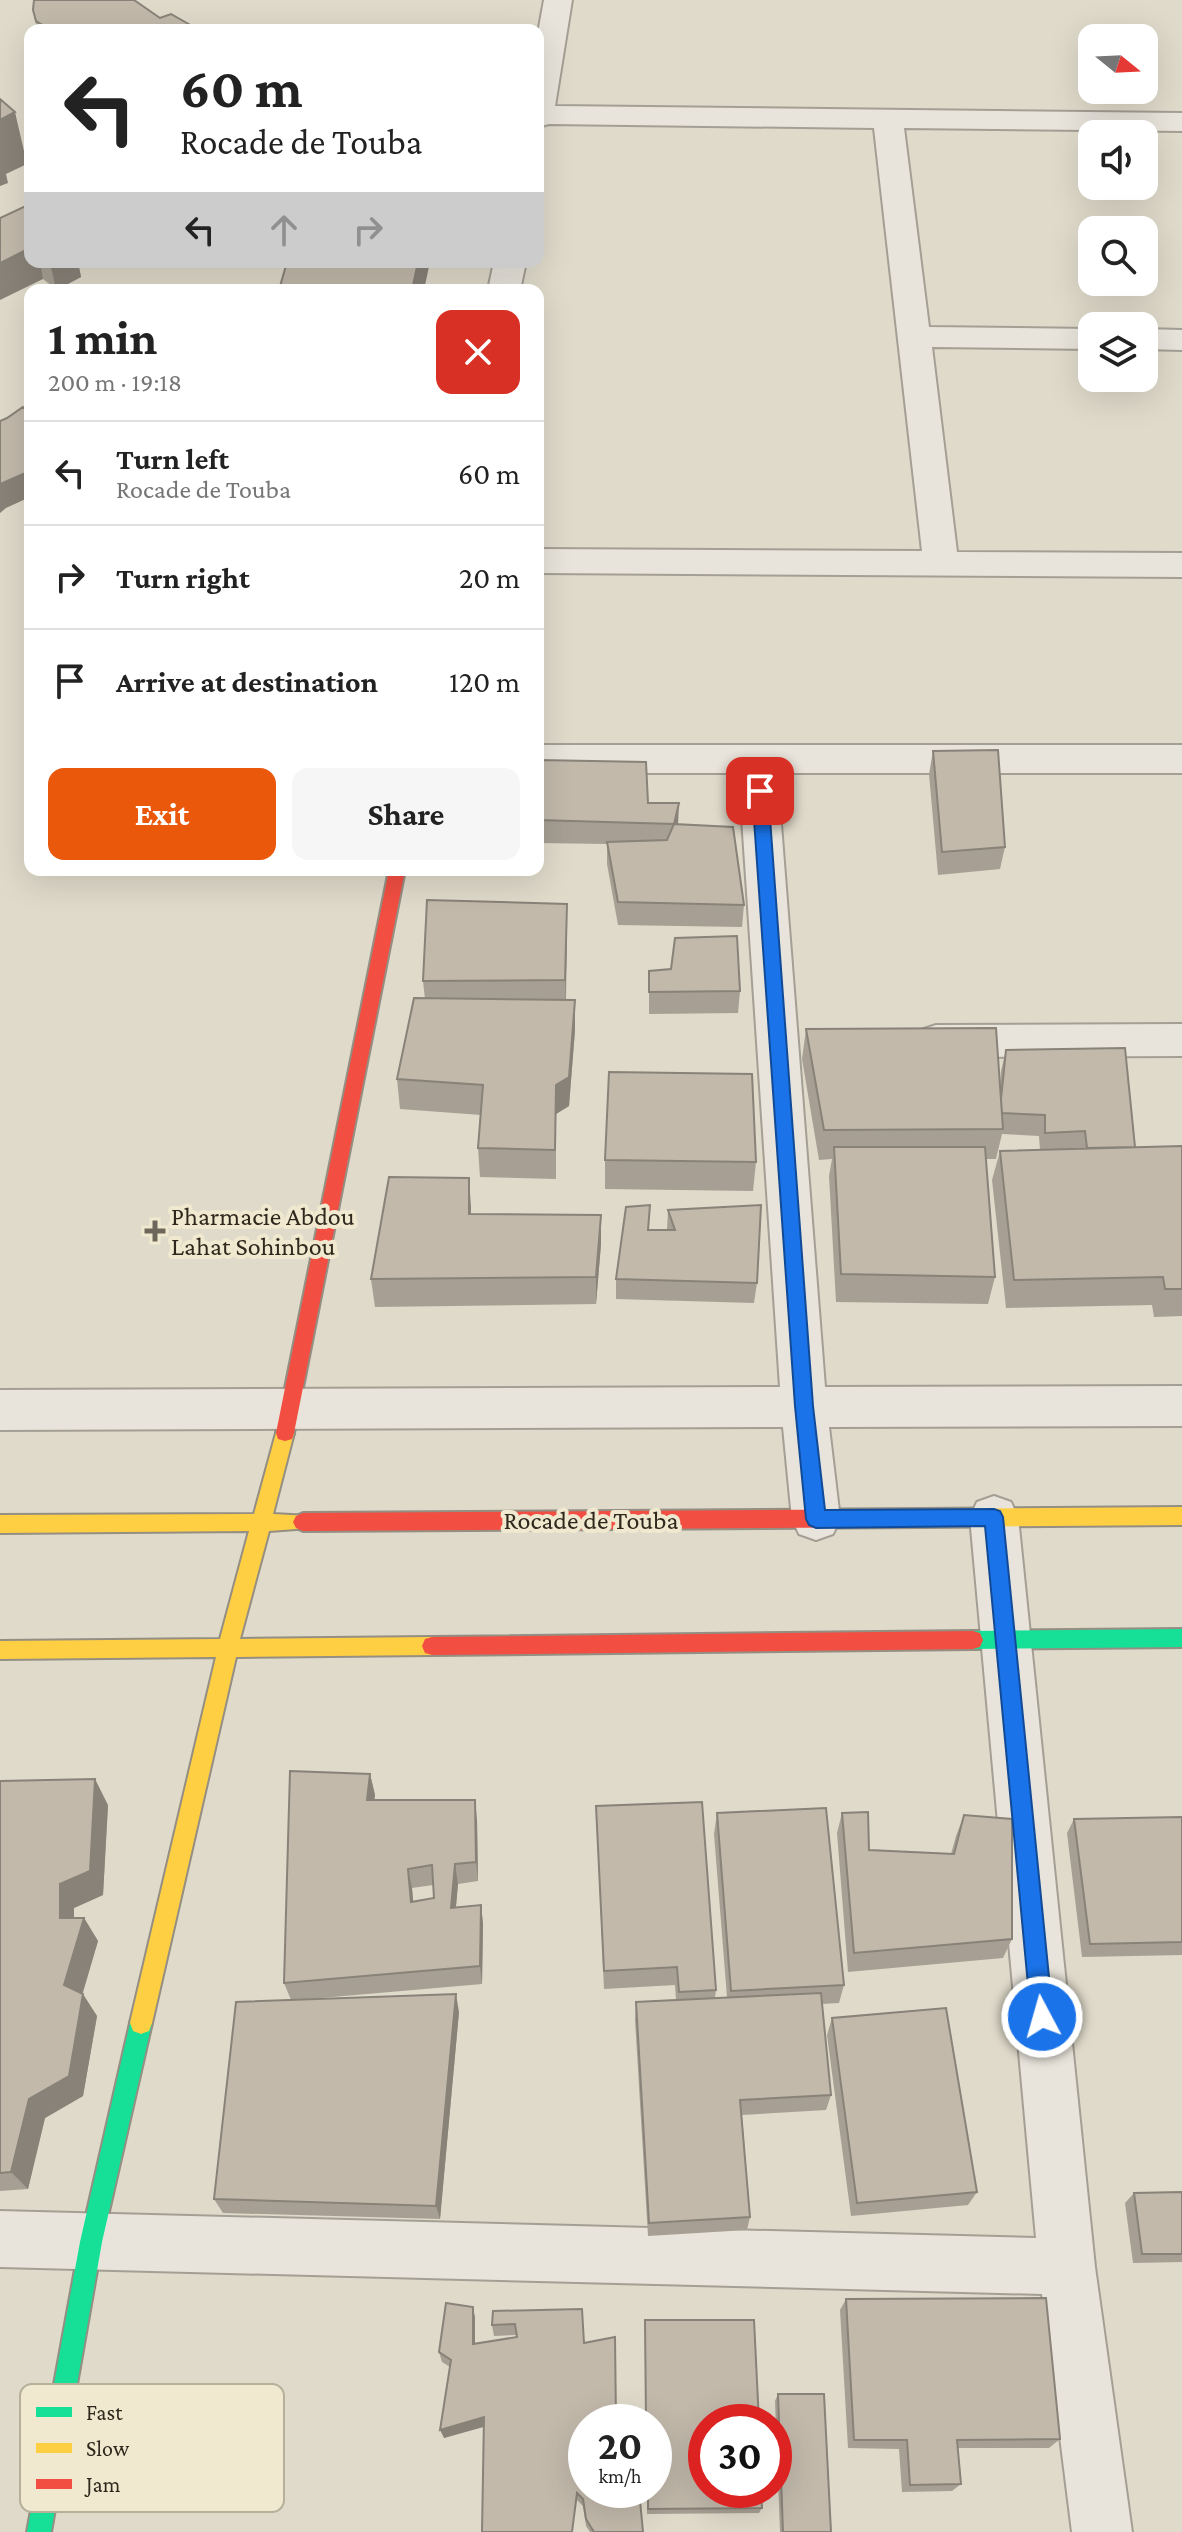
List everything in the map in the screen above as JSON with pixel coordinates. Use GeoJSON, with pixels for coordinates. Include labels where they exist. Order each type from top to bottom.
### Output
{"type":"FeatureCollection","features":[{"type":"Feature","properties":{"kind":"street"},"geometry":{"type":"LineString","coordinates":[[544,82],[558,0]]}},
{"type":"Feature","properties":{"kind":"street"},"geometry":{"type":"LineString","coordinates":[[544,117],[1182,122]]}},
{"type":"Feature","properties":{"kind":"street"},"geometry":{"type":"LineString","coordinates":[[888,120],[941,562]]}},
{"type":"Feature","properties":{"kind":"street"},"geometry":{"type":"LineString","coordinates":[[916,337],[1078,339]]}},
{"type":"Feature","properties":{"kind":"street"},"geometry":{"type":"LineString","coordinates":[[1158,339],[1182,340]]}},
{"type":"Feature","properties":{"kind":"street"},"geometry":{"type":"LineString","coordinates":[[544,561],[1182,565]]}},
{"type":"Feature","properties":{"kind":"street"},"geometry":{"type":"LineString","coordinates":[[544,759],[1182,759]]}},
{"type":"Feature","properties":{"kind":"street"},"geometry":{"type":"LineString","coordinates":[[757,759],[795,1042],[804,1406],[816,1519]]}},
{"type":"Feature","properties":{"kind":"street"},"geometry":{"type":"LineString","coordinates":[[66,2384],[91,2242],[228,1647],[292,1409],[396,876]]}},
{"type":"Feature","properties":{"kind":"street"},"geometry":{"type":"LineString","coordinates":[[904,1042],[1182,1040]]}},
{"type":"Feature","properties":{"kind":"street"},"geometry":{"type":"LineString","coordinates":[[0,1410],[1182,1406]]}},
{"type":"Feature","properties":{"kind":"street","name":"Rocade de Touba"},"geometry":{"type":"LineString","coordinates":[[0,1524],[1182,1516]]}},
{"type":"Feature","properties":{"kind":"street"},"geometry":{"type":"LineString","coordinates":[[994,1517],[1067,2267],[1102,2532]]}},
{"type":"Feature","properties":{"kind":"street"},"geometry":{"type":"LineString","coordinates":[[0,1650],[1182,1638]]}},
{"type":"Feature","properties":{"kind":"street"},"geometry":{"type":"LineString","coordinates":[[0,2239],[1067,2267]]}},
{"type":"Feature","properties":{"kind":"street"},"geometry":{"type":"LineString","coordinates":[[39,2532],[43,2512]]}},
{"type":"Feature","properties":{"kind":"building"},"geometry":{"type":"Polygon","coordinates":[[[34,0],[134,0],[160,18],[171,14],[188,24],[41,24],[36,21],[34,0]]]}},
{"type":"Feature","properties":{"kind":"building"},"geometry":{"type":"Polygon","coordinates":[[[0,99],[15,112],[0,120],[0,99]]]}},
{"type":"Feature","properties":{"kind":"building"},"geometry":{"type":"Polygon","coordinates":[[[24,207],[24,251],[0,263],[0,218],[24,207]]]}},
{"type":"Feature","properties":{"kind":"building"},"geometry":{"type":"Polygon","coordinates":[[[285,268],[417,268],[413,284],[281,284],[285,268]]]}},
{"type":"Feature","properties":{"kind":"building"},"geometry":{"type":"Polygon","coordinates":[[[24,408],[24,474],[0,484],[0,421],[24,408]]]}},
{"type":"Feature","properties":{"kind":"building"},"geometry":{"type":"Polygon","coordinates":[[[998,750],[1005,847],[942,852],[933,751],[998,750]]]}},
{"type":"Feature","properties":{"kind":"building"},"geometry":{"type":"Polygon","coordinates":[[[544,760],[646,762],[648,803],[679,803],[674,824],[544,820],[544,760]]]}},
{"type":"Feature","properties":{"kind":"building"},"geometry":{"type":"Polygon","coordinates":[[[674,824],[733,827],[744,905],[618,902],[607,842],[667,840],[674,824]]]}},
{"type":"Feature","properties":{"kind":"building"},"geometry":{"type":"Polygon","coordinates":[[[427,900],[567,904],[565,980],[423,981],[427,900]]]}},
{"type":"Feature","properties":{"kind":"building"},"geometry":{"type":"Polygon","coordinates":[[[737,936],[740,991],[649,992],[649,971],[671,969],[675,938],[737,936]]]}},
{"type":"Feature","properties":{"kind":"building"},"geometry":{"type":"Polygon","coordinates":[[[414,998],[575,1000],[569,1077],[556,1085],[555,1150],[478,1148],[483,1085],[397,1079],[414,998]]]}},
{"type":"Feature","properties":{"kind":"building"},"geometry":{"type":"Polygon","coordinates":[[[996,1028],[1003,1129],[824,1130],[806,1029],[996,1028]]]}},
{"type":"Feature","properties":{"kind":"building"},"geometry":{"type":"Polygon","coordinates":[[[1125,1048],[1135,1147],[1087,1148],[1085,1131],[1045,1133],[1045,1115],[1002,1113],[1006,1050],[1125,1048]]]}},
{"type":"Feature","properties":{"kind":"building"},"geometry":{"type":"Polygon","coordinates":[[[609,1072],[752,1074],[756,1162],[605,1160],[609,1072]]]}},
{"type":"Feature","properties":{"kind":"building"},"geometry":{"type":"Polygon","coordinates":[[[1182,1146],[1182,1289],[1165,1289],[1163,1277],[1014,1280],[1000,1151],[1182,1146]]]}},
{"type":"Feature","properties":{"kind":"building"},"geometry":{"type":"Polygon","coordinates":[[[834,1147],[985,1147],[995,1277],[841,1274],[834,1147]]]}},
{"type":"Feature","properties":{"kind":"building"},"geometry":{"type":"Polygon","coordinates":[[[389,1177],[469,1178],[469,1214],[601,1215],[596,1277],[371,1279],[389,1177]]]}},
{"type":"Feature","properties":{"kind":"building"},"geometry":{"type":"Polygon","coordinates":[[[650,1205],[648,1230],[675,1230],[668,1210],[761,1205],[757,1283],[616,1279],[626,1207],[650,1205]]]}},
{"type":"Feature","properties":{"kind":"building"},"geometry":{"type":"Polygon","coordinates":[[[290,1771],[370,1774],[367,1800],[475,1800],[476,1862],[455,1864],[451,1908],[481,1905],[480,1966],[284,1983],[290,1771]],[[432,1865],[408,1869],[411,1902],[434,1898],[432,1865]]]}},
{"type":"Feature","properties":{"kind":"building"},"geometry":{"type":"Polygon","coordinates":[[[95,1779],[90,1871],[60,1884],[60,1918],[84,1918],[64,1985],[83,1994],[69,2076],[29,2099],[11,2172],[0,2173],[0,1781],[95,1779]]]}},
{"type":"Feature","properties":{"kind":"building"},"geometry":{"type":"Polygon","coordinates":[[[702,1802],[716,1990],[679,1992],[677,1967],[604,1971],[596,1806],[702,1802]]]}},
{"type":"Feature","properties":{"kind":"building"},"geometry":{"type":"Polygon","coordinates":[[[826,1808],[844,1985],[731,1991],[717,1813],[826,1808]]]}},
{"type":"Feature","properties":{"kind":"building"},"geometry":{"type":"Polygon","coordinates":[[[868,1812],[869,1850],[954,1854],[964,1815],[1012,1819],[1012,1939],[854,1953],[842,1813],[868,1812]]]}},
{"type":"Feature","properties":{"kind":"building"},"geometry":{"type":"Polygon","coordinates":[[[1182,1817],[1182,1942],[1090,1944],[1074,1819],[1182,1817]]]}},
{"type":"Feature","properties":{"kind":"building"},"geometry":{"type":"Polygon","coordinates":[[[821,1993],[831,2095],[740,2100],[750,2217],[649,2223],[636,2002],[821,1993]]]}},
{"type":"Feature","properties":{"kind":"building"},"geometry":{"type":"Polygon","coordinates":[[[456,1994],[436,2206],[214,2199],[236,2002],[456,1994]]]}},
{"type":"Feature","properties":{"kind":"building"},"geometry":{"type":"Polygon","coordinates":[[[946,2008],[977,2192],[857,2203],[832,2018],[946,2008]]]}},
{"type":"Feature","properties":{"kind":"building"},"geometry":{"type":"Polygon","coordinates":[[[1182,2192],[1182,2254],[1142,2254],[1134,2193],[1182,2192]]]}},
{"type":"Feature","properties":{"kind":"building"},"geometry":{"type":"Polygon","coordinates":[[[1046,2298],[1060,2439],[957,2440],[961,2484],[910,2485],[907,2440],[854,2440],[846,2299],[1046,2298]]]}},
{"type":"Feature","properties":{"kind":"building"},"geometry":{"type":"Polygon","coordinates":[[[446,2303],[473,2307],[473,2344],[517,2337],[515,2324],[492,2325],[493,2311],[582,2309],[584,2343],[615,2337],[616,2404],[568,2404],[568,2508],[575,2508],[572,2532],[482,2532],[484,2417],[440,2430],[451,2360],[439,2352],[446,2303]]]}},
{"type":"Feature","properties":{"kind":"building"},"geometry":{"type":"Polygon","coordinates":[[[645,2320],[754,2320],[758,2404],[688,2404],[688,2508],[762,2508],[648,2509],[672,2508],[672,2404],[646,2404],[645,2320]]]}},
{"type":"Feature","properties":{"kind":"building"},"geometry":{"type":"Polygon","coordinates":[[[778,2394],[824,2394],[831,2532],[783,2532],[782,2508],[792,2508],[792,2404],[778,2404],[778,2394]]]}},
{"type":"Feature","properties":{"kind":"building"},"geometry":{"type":"Polygon","coordinates":[[[584,2508],[641,2508],[643,2532],[594,2532],[586,2519],[584,2508]]]}},
{"type":"Feature","properties":{"kind":"traffic: fast"},"geometry":{"type":"LineString","coordinates":[[973,1640],[1182,1638]]}},
{"type":"Feature","properties":{"kind":"traffic: fast"},"geometry":{"type":"LineString","coordinates":[[66,2384],[91,2242],[141,2023]]}},
{"type":"Feature","properties":{"kind":"traffic: fast"},"geometry":{"type":"LineString","coordinates":[[39,2532],[43,2512]]}},
{"type":"Feature","properties":{"kind":"traffic: slow"},"geometry":{"type":"LineString","coordinates":[[141,2023],[228,1647],[285,1433]]}},
{"type":"Feature","properties":{"kind":"traffic: slow"},"geometry":{"type":"LineString","coordinates":[[921,1518],[1182,1516]]}},
{"type":"Feature","properties":{"kind":"traffic: slow"},"geometry":{"type":"LineString","coordinates":[[0,1524],[303,1522]]}},
{"type":"Feature","properties":{"kind":"traffic: slow"},"geometry":{"type":"LineString","coordinates":[[0,1650],[432,1646]]}},
{"type":"Feature","properties":{"kind":"traffic: jam"},"geometry":{"type":"LineString","coordinates":[[285,1433],[396,876]]}},
{"type":"Feature","properties":{"kind":"traffic: jam"},"geometry":{"type":"LineString","coordinates":[[303,1522],[921,1518]]}},
{"type":"Feature","properties":{"kind":"traffic: jam"},"geometry":{"type":"LineString","coordinates":[[432,1646],[973,1640]]}},
{"type":"Feature","properties":{"kind":"place","name":"Pharmacie Abdou Lahat Sohinbou"},"geometry":{"type":"Point","coordinates":[155,1231]}},
{"type":"Feature","properties":{"kind":"route"},"geometry":{"type":"LineString","coordinates":[[760,791],[804,1406],[816,1519],[994,1517],[1042,2017]]}}]}
